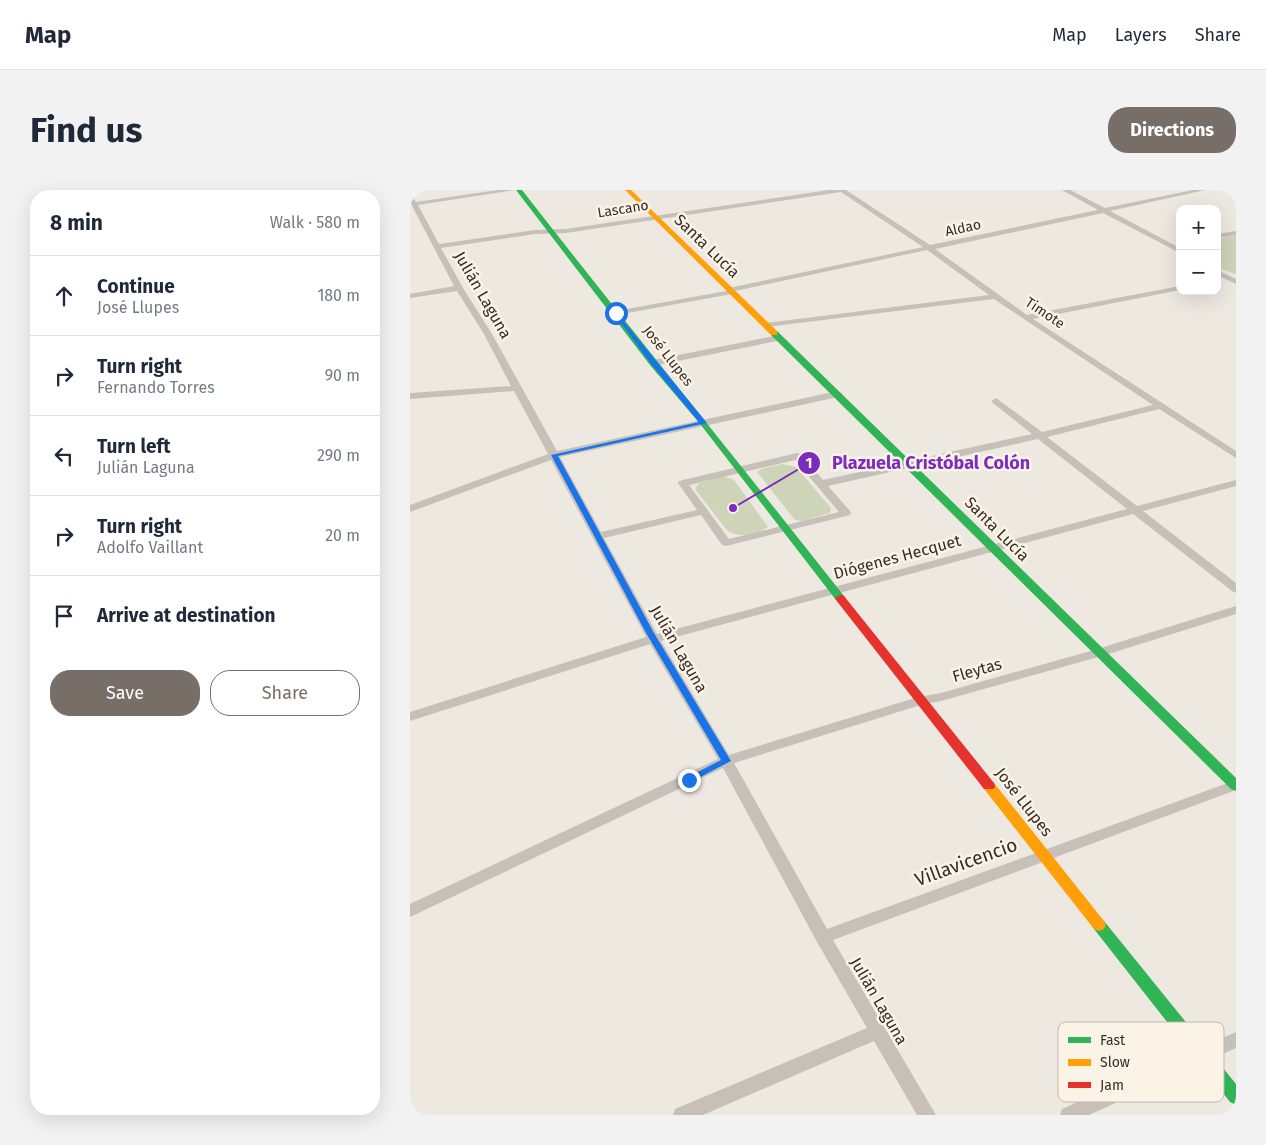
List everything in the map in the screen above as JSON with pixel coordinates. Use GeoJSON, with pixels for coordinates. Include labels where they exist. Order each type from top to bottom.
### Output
{"type":"FeatureCollection","features":[{"type":"Feature","properties":{"kind":"street"},"geometry":{"type":"LineString","coordinates":[[412,200],[511,190]]}},
{"type":"Feature","properties":{"kind":"street","name":"José Llupes"},"geometry":{"type":"LineString","coordinates":[[519,190],[653,363],[704,423],[785,529],[1177,1022]]}},
{"type":"Feature","properties":{"kind":"street","name":"Santa Lucía"},"geometry":{"type":"LineString","coordinates":[[628,190],[838,394],[1098,653],[1236,785]]}},
{"type":"Feature","properties":{"kind":"street","name":"Lascano"},"geometry":{"type":"LineString","coordinates":[[436,246],[536,232],[566,231],[842,190]]}},
{"type":"Feature","properties":{"kind":"street","name":"Timote"},"geometry":{"type":"LineString","coordinates":[[842,190],[929,248],[1026,318],[1236,455]]}},
{"type":"Feature","properties":{"kind":"street"},"geometry":{"type":"LineString","coordinates":[[1064,190],[1178,250]]}},
{"type":"Feature","properties":{"kind":"street","name":"Aldao"},"geometry":{"type":"LineString","coordinates":[[616,313],[731,291],[1202,190]]}},
{"type":"Feature","properties":{"kind":"street","name":"Julián Laguna"},"geometry":{"type":"LineString","coordinates":[[412,200],[459,288],[488,334],[599,536],[653,639],[726,761],[823,937],[927,1115]]}},
{"type":"Feature","properties":{"kind":"street"},"geometry":{"type":"LineString","coordinates":[[1221,235],[1236,233]]}},
{"type":"Feature","properties":{"kind":"street"},"geometry":{"type":"LineString","coordinates":[[1169,245],[1176,244]]}},
{"type":"Feature","properties":{"kind":"street"},"geometry":{"type":"LineString","coordinates":[[1232,277],[1236,282]]}},
{"type":"Feature","properties":{"kind":"street"},"geometry":{"type":"LineString","coordinates":[[410,296],[459,288]]}},
{"type":"Feature","properties":{"kind":"street"},"geometry":{"type":"LineString","coordinates":[[1026,318],[1176,289]]}},
{"type":"Feature","properties":{"kind":"street"},"geometry":{"type":"LineString","coordinates":[[766,325],[997,296]]}},
{"type":"Feature","properties":{"kind":"street"},"geometry":{"type":"LineString","coordinates":[[653,363],[779,338]]}},
{"type":"Feature","properties":{"kind":"street"},"geometry":{"type":"LineString","coordinates":[[410,396],[516,388]]}},
{"type":"Feature","properties":{"kind":"street"},"geometry":{"type":"LineString","coordinates":[[410,509],[554,455],[838,394]]}},
{"type":"Feature","properties":{"kind":"street"},"geometry":{"type":"LineString","coordinates":[[996,401],[1042,435],[1236,589]]}},
{"type":"Feature","properties":{"kind":"street"},"geometry":{"type":"LineString","coordinates":[[821,484],[1042,435],[1161,406]]}},
{"type":"Feature","properties":{"kind":"street"},"geometry":{"type":"LineString","coordinates":[[798,456],[846,513],[726,543],[683,483],[740,470],[798,456]]}},
{"type":"Feature","properties":{"kind":"street","name":"Diógenes Hecquet"},"geometry":{"type":"LineString","coordinates":[[410,717],[653,639],[1236,484]]}},
{"type":"Feature","properties":{"kind":"street"},"geometry":{"type":"LineString","coordinates":[[599,536],[704,511]]}},
{"type":"Feature","properties":{"kind":"street","name":"Fleytas"},"geometry":{"type":"LineString","coordinates":[[410,911],[726,761],[922,700],[941,697],[1098,653],[1236,610]]}},
{"type":"Feature","properties":{"kind":"street","name":"Villavicencio"},"geometry":{"type":"LineString","coordinates":[[823,937],[1044,854],[1236,785]]}},
{"type":"Feature","properties":{"kind":"street"},"geometry":{"type":"LineString","coordinates":[[682,1115],[878,1031]]}},
{"type":"Feature","properties":{"kind":"street"},"geometry":{"type":"LineString","coordinates":[[1224,1045],[1236,1040]]}},
{"type":"Feature","properties":{"kind":"street","name":"José Llupes"},"geometry":{"type":"LineString","coordinates":[[1224,1082],[1236,1097]]}},
{"type":"Feature","properties":{"kind":"street"},"geometry":{"type":"LineString","coordinates":[[1069,1115],[1098,1102]]}},
{"type":"Feature","properties":{"kind":"green space"},"geometry":{"type":"Polygon","coordinates":[[[1236,235],[1236,274],[1221,269],[1221,238],[1236,235]]]}},
{"type":"Feature","properties":{"kind":"green space"},"geometry":{"type":"Polygon","coordinates":[[[782,464],[796,467],[831,508],[830,513],[802,521],[795,520],[757,472],[761,469],[782,464]]]}},
{"type":"Feature","properties":{"kind":"green space"},"geometry":{"type":"Polygon","coordinates":[[[723,476],[734,480],[768,527],[747,535],[735,534],[726,529],[695,489],[699,483],[723,476]]]}},
{"type":"Feature","properties":{"kind":"traffic: fast"},"geometry":{"type":"LineString","coordinates":[[519,190],[653,363],[704,423],[840,598]]}},
{"type":"Feature","properties":{"kind":"traffic: fast"},"geometry":{"type":"LineString","coordinates":[[774,333],[1236,786]]}},
{"type":"Feature","properties":{"kind":"traffic: fast"},"geometry":{"type":"LineString","coordinates":[[1099,925],[1176,1022]]}},
{"type":"Feature","properties":{"kind":"traffic: fast"},"geometry":{"type":"LineString","coordinates":[[1224,1082],[1236,1097]]}},
{"type":"Feature","properties":{"kind":"traffic: slow"},"geometry":{"type":"LineString","coordinates":[[628,190],[774,333]]}},
{"type":"Feature","properties":{"kind":"traffic: slow"},"geometry":{"type":"LineString","coordinates":[[989,786],[1099,925]]}},
{"type":"Feature","properties":{"kind":"traffic: jam"},"geometry":{"type":"LineString","coordinates":[[840,598],[989,786]]}},
{"type":"Feature","properties":{"kind":"place","name":"Plazuela Cristóbal Colón"},"geometry":{"type":"Point","coordinates":[733,508]}},
{"type":"Feature","properties":{"kind":"route"},"geometry":{"type":"LineString","coordinates":[[616,313],[653,363],[704,423],[554,455],[650,633],[726,761],[689,780]]}}]}
